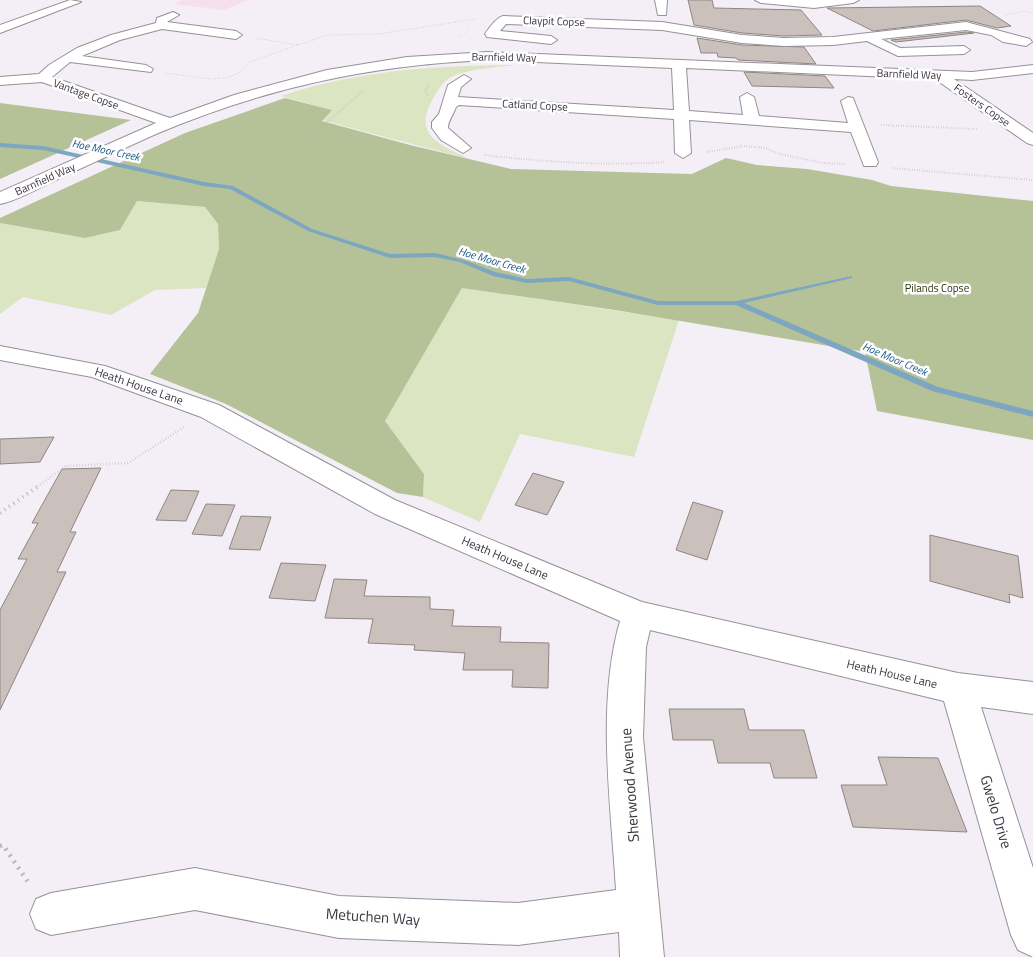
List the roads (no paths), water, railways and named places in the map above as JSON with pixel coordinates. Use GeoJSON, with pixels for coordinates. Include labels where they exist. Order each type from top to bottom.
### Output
{"type":"FeatureCollection","features":[{"type":"Feature","properties":{"kind":"street"},"geometry":{"type":"LineString","coordinates":[[661,0],[662,13]]}},
{"type":"Feature","properties":{"kind":"street"},"geometry":{"type":"LineString","coordinates":[[761,0],[814,5],[853,0]]}},
{"type":"Feature","properties":{"kind":"street"},"geometry":{"type":"LineString","coordinates":[[0,29],[75,2]]}},
{"type":"Feature","properties":{"kind":"street"},"geometry":{"type":"LineString","coordinates":[[162,24],[161,20],[174,14]]}},
{"type":"Feature","properties":{"kind":"street","name":"Claypit Copse"},"geometry":{"type":"LineString","coordinates":[[551,40],[491,34],[503,20],[635,25],[682,36],[784,42],[833,41],[960,26],[995,32],[1007,39],[1026,42]]}},
{"type":"Feature","properties":{"kind":"street"},"geometry":{"type":"LineString","coordinates":[[43,78],[49,70],[114,36],[162,24],[236,35]]}},
{"type":"Feature","properties":{"kind":"street"},"geometry":{"type":"LineString","coordinates":[[995,32],[1014,30]]}},
{"type":"Feature","properties":{"kind":"street"},"geometry":{"type":"LineString","coordinates":[[868,37],[898,52],[964,50]]}},
{"type":"Feature","properties":{"kind":"street"},"geometry":{"type":"LineString","coordinates":[[784,42],[793,70]]}},
{"type":"Feature","properties":{"kind":"street","name":"Barnfield Way"},"geometry":{"type":"LineString","coordinates":[[0,199],[164,125],[274,86],[390,62],[441,57],[488,56],[939,75],[991,75],[1033,69]]}},
{"type":"Feature","properties":{"kind":"street"},"geometry":{"type":"LineString","coordinates":[[70,58],[146,69]]}},
{"type":"Feature","properties":{"kind":"street"},"geometry":{"type":"LineString","coordinates":[[679,65],[679,115],[682,152]]}},
{"type":"Feature","properties":{"kind":"street","name":"Fosters Copse"},"geometry":{"type":"LineString","coordinates":[[939,75],[1028,135]]}},
{"type":"Feature","properties":{"kind":"street","name":"Vantage Copse"},"geometry":{"type":"LineString","coordinates":[[0,81],[43,78],[164,125]]}},
{"type":"Feature","properties":{"kind":"street"},"geometry":{"type":"LineString","coordinates":[[463,148],[447,137],[440,128],[440,122],[446,115],[455,86],[464,79]]}},
{"type":"Feature","properties":{"kind":"street"},"geometry":{"type":"LineString","coordinates":[[747,97],[752,120]]}},
{"type":"Feature","properties":{"kind":"street","name":"Catland Copse"},"geometry":{"type":"LineString","coordinates":[[448,104],[456,101],[538,105],[857,127]]}},
{"type":"Feature","properties":{"kind":"street"},"geometry":{"type":"LineString","coordinates":[[848,101],[870,162]]}},
{"type":"Feature","properties":{"kind":"street","name":"Heath House Lane"},"geometry":{"type":"LineString","coordinates":[[0,353],[97,371],[210,410],[386,507],[638,614],[958,689],[1033,698]]}},
{"type":"Feature","properties":{"kind":"street","name":"Sherwood Avenue"},"geometry":{"type":"LineString","coordinates":[[638,614],[628,647],[625,737],[642,957]]}},
{"type":"Feature","properties":{"kind":"street","name":"Gwelo Drive"},"geometry":{"type":"LineString","coordinates":[[958,689],[1033,935]]}},
{"type":"Feature","properties":{"kind":"street","name":"Metuchen Way"},"geometry":{"type":"LineString","coordinates":[[50,914],[195,889],[339,918],[518,924],[638,908]]}},
{"type":"Feature","properties":{"kind":"waterway","name":"Hoe Moor Creek"},"geometry":{"type":"LineString","coordinates":[[0,145],[43,148],[204,184],[231,187],[310,230],[390,256],[435,255],[462,261],[493,274],[527,281],[569,279],[658,303],[737,303]]}},
{"type":"Feature","properties":{"kind":"waterway"},"geometry":{"type":"LineString","coordinates":[[737,303],[850,277]]}},
{"type":"Feature","properties":{"kind":"waterway","name":"Hoe Moor Creek"},"geometry":{"type":"LineString","coordinates":[[737,303],[935,389],[1033,414]]}},
{"type":"Feature","properties":{"kind":"park label","name":"Pilands Copse"},"geometry":{"type":"Point","coordinates":[937,288]}}]}
